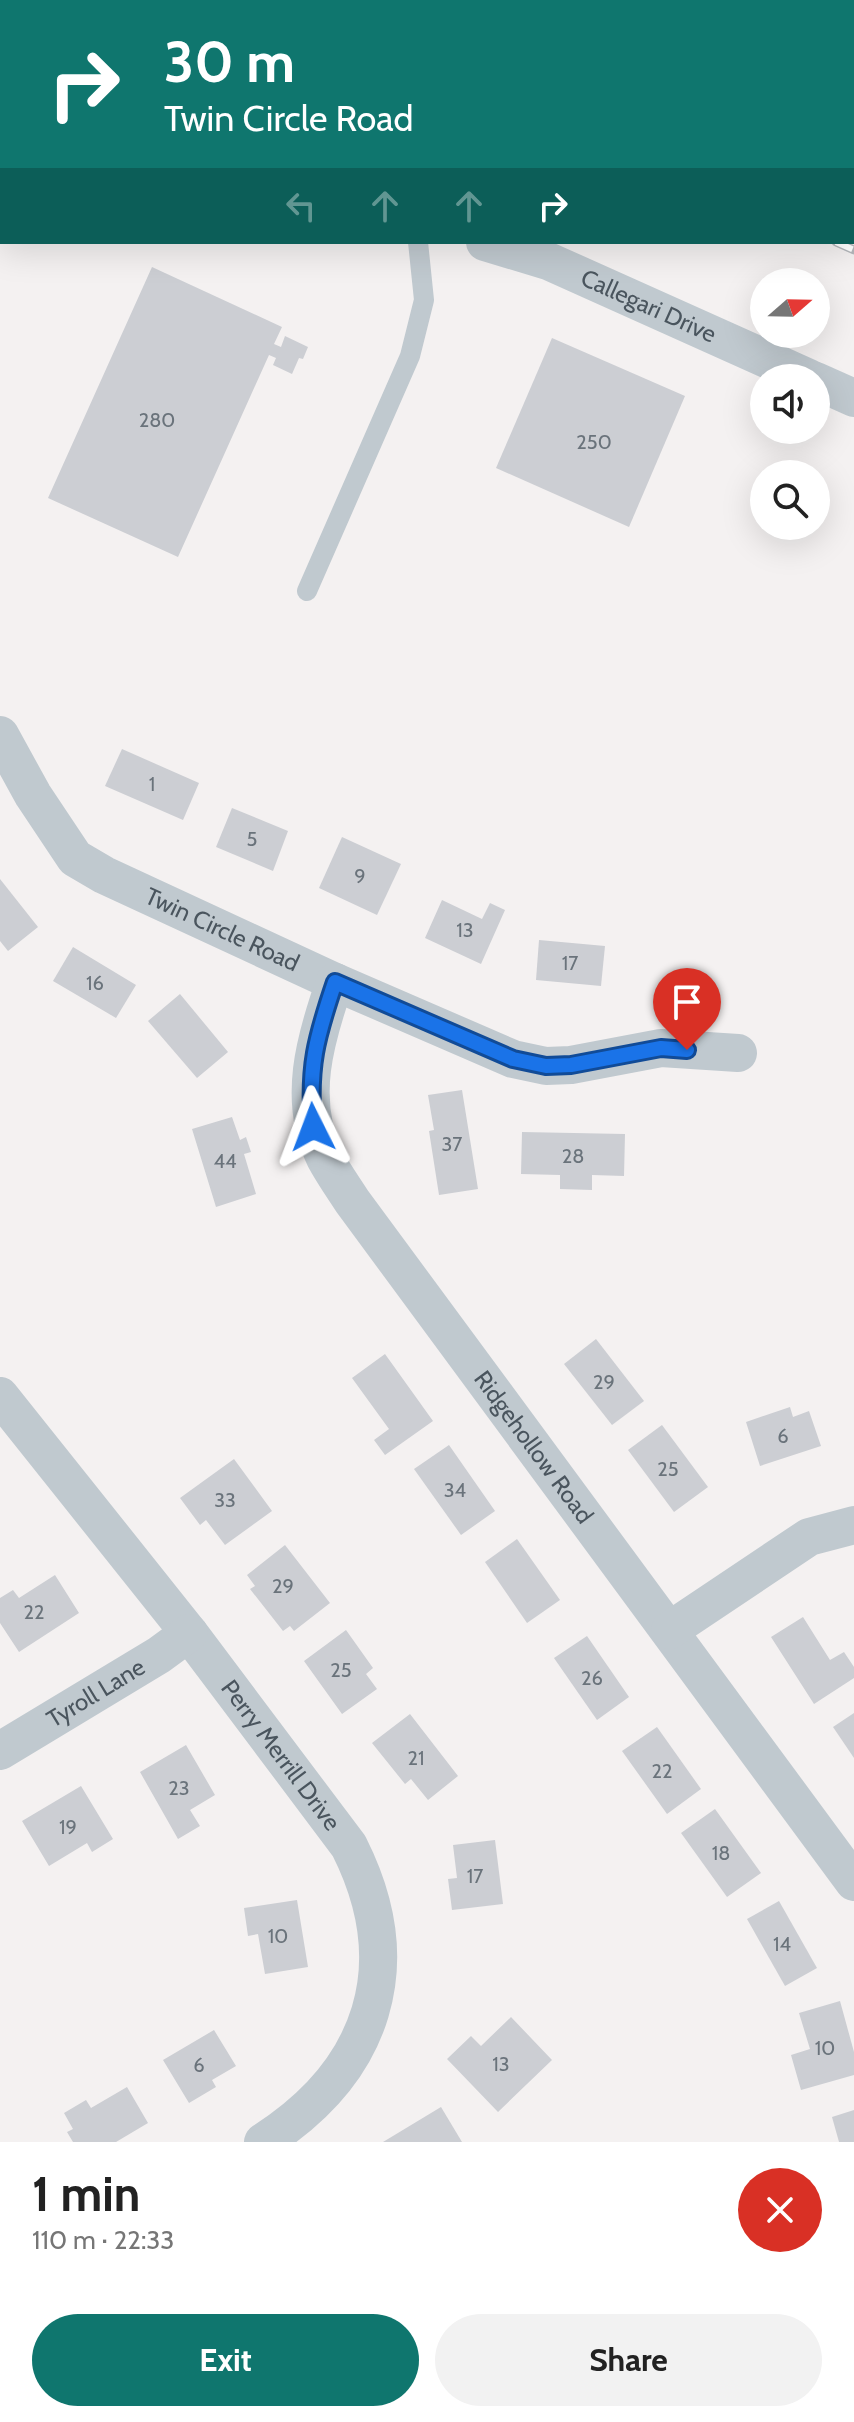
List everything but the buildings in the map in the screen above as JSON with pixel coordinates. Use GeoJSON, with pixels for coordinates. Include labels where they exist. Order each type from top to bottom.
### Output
{"type":"FeatureCollection","features":[{"type":"Feature","properties":{"kind":"street","name":"Callegari Drive"},"geometry":{"type":"LineString","coordinates":[[492,244],[548,261],[778,364]]}},
{"type":"Feature","properties":{"kind":"street"},"geometry":{"type":"LineString","coordinates":[[830,387],[854,398]]}},
{"type":"Feature","properties":{"kind":"street","name":"Twin Circle Road"},"geometry":{"type":"LineString","coordinates":[[0,735],[33,795],[75,858],[104,875],[335,982],[513,1059],[546,1066],[571,1065],[661,1048],[738,1053]]}},
{"type":"Feature","properties":{"kind":"street","name":"Ridgehollow Road"},"geometry":{"type":"LineString","coordinates":[[335,982],[318,1031],[312,1063],[313,1127],[326,1159],[352,1201],[854,1882]]}},
{"type":"Feature","properties":{"kind":"street","name":"Perry Merrill Drive"},"geometry":{"type":"LineString","coordinates":[[0,1396],[189,1633],[349,1846],[363,1874],[374,1907],[378,1972],[374,2001],[353,2055],[334,2081],[312,2106],[263,2142]]}},
{"type":"Feature","properties":{"kind":"street"},"geometry":{"type":"LineString","coordinates":[[670,1630],[809,1537],[854,1525]]}},
{"type":"Feature","properties":{"kind":"street","name":"Tyroll Lane"},"geometry":{"type":"LineString","coordinates":[[0,1751],[159,1655],[189,1633]]}},
{"type":"Feature","properties":{"kind":"lane"},"geometry":{"type":"LineString","coordinates":[[307,591],[410,356],[424,300],[418,244]]}},
{"type":"Feature","properties":{"kind":"railway"},"geometry":{"type":"LineString","coordinates":[[840,244],[854,250]]}},
{"type":"Feature","properties":{"kind":"route"},"geometry":{"type":"LineString","coordinates":[[313,1127],[312,1063],[318,1031],[335,982],[513,1059],[546,1066],[571,1065],[661,1048],[687,1050]]}}]}
